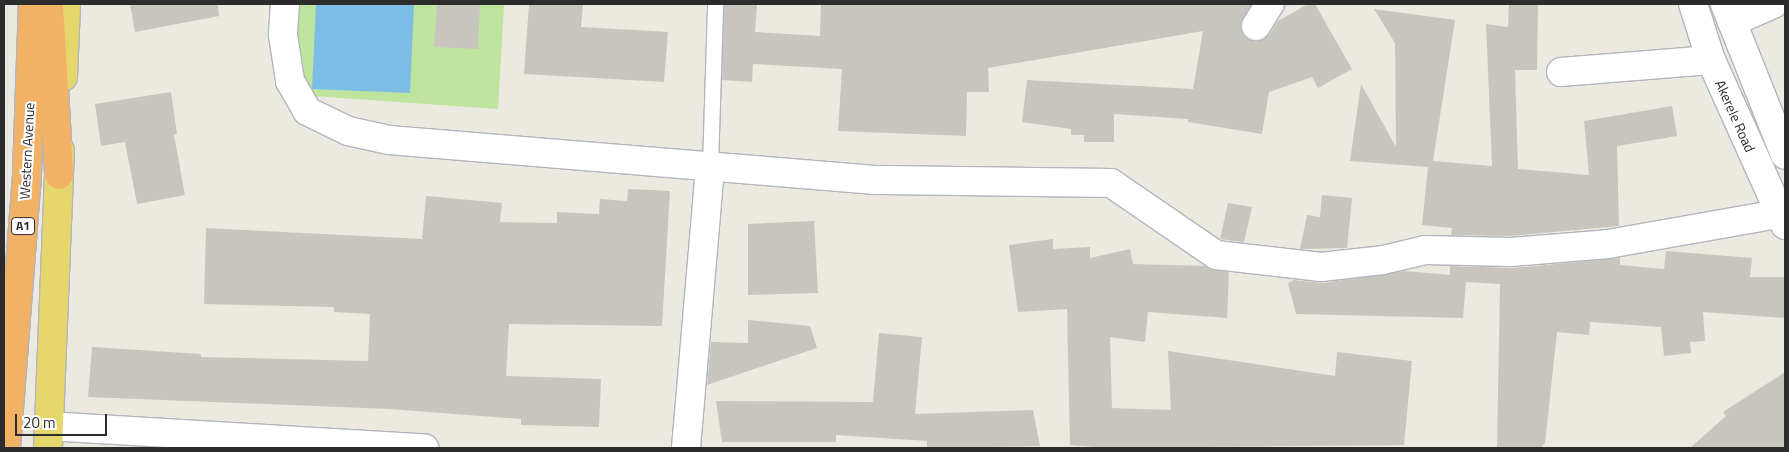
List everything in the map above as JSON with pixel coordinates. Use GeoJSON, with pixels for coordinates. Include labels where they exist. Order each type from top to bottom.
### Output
{"type":"FeatureCollection","features":[{"type":"Feature","properties":{"kind":"highway","name":"Western Avenue"},"geometry":{"type":"LineString","coordinates":[[6,448],[26,173],[49,4]]}},
{"type":"Feature","properties":{"kind":"highway"},"geometry":{"type":"LineString","coordinates":[[49,4],[59,175]]}},
{"type":"Feature","properties":{"kind":"main road"},"geometry":{"type":"LineString","coordinates":[[48,437],[59,175]]}},
{"type":"Feature","properties":{"kind":"street"},"geometry":{"type":"LineString","coordinates":[[285,4],[284,35],[290,80],[307,111],[348,131],[468,148],[875,180],[1111,183],[1216,255],[1321,268],[1383,260],[1425,250],[1512,252],[1608,244],[1782,220]]}},
{"type":"Feature","properties":{"kind":"street"},"geometry":{"type":"LineString","coordinates":[[1256,26],[1270,4]]}},
{"type":"Feature","properties":{"kind":"street","name":"Akerele Road"},"geometry":{"type":"LineString","coordinates":[[1693,4],[1711,60],[1782,220]]}},
{"type":"Feature","properties":{"kind":"street"},"geometry":{"type":"LineString","coordinates":[[1773,4],[1728,13],[1785,155]]}},
{"type":"Feature","properties":{"kind":"street"},"geometry":{"type":"LineString","coordinates":[[1561,72],[1711,60]]}},
{"type":"Feature","properties":{"kind":"street"},"geometry":{"type":"LineString","coordinates":[[686,448],[710,166]]}},
{"type":"Feature","properties":{"kind":"street"},"geometry":{"type":"LineString","coordinates":[[48,437],[424,448]]}},
{"type":"Feature","properties":{"kind":"lane"},"geometry":{"type":"LineString","coordinates":[[710,166],[715,4]]}},
{"type":"Feature","properties":{"kind":"green space"},"geometry":{"type":"Polygon","coordinates":[[[273,4],[504,4],[498,109],[298,95],[278,70],[271,52],[273,4]]]}},
{"type":"Feature","properties":{"kind":"water"},"geometry":{"type":"Polygon","coordinates":[[[316,4],[414,4],[410,93],[312,89],[316,4]]]}},
{"type":"Feature","properties":{"kind":"building"},"geometry":{"type":"Polygon","coordinates":[[[130,4],[218,4],[219,16],[135,32],[130,4]]]}},
{"type":"Feature","properties":{"kind":"building"},"geometry":{"type":"Polygon","coordinates":[[[437,4],[480,4],[478,49],[434,47],[437,4]]]}},
{"type":"Feature","properties":{"kind":"building"},"geometry":{"type":"Polygon","coordinates":[[[529,4],[583,4],[581,27],[668,32],[664,82],[524,74],[529,4]]]}},
{"type":"Feature","properties":{"kind":"building"},"geometry":{"type":"Polygon","coordinates":[[[724,4],[757,4],[755,32],[820,36],[821,4],[1252,4],[1240,26],[1247,39],[1256,42],[1269,35],[1278,21],[1308,4],[1315,4],[1352,69],[1318,88],[1312,77],[1269,92],[1262,134],[1188,122],[1188,119],[1114,114],[1114,142],[1084,142],[1084,135],[1071,135],[1071,129],[1022,122],[1027,80],[1193,89],[1203,31],[988,68],[989,92],[967,92],[966,136],[838,131],[842,69],[753,64],[752,82],[722,80],[724,4]]]}},
{"type":"Feature","properties":{"kind":"building"},"geometry":{"type":"Polygon","coordinates":[[[1509,4],[1538,4],[1537,70],[1515,70],[1518,169],[1589,175],[1584,121],[1672,106],[1677,136],[1617,146],[1619,226],[1511,236],[1451,235],[1452,228],[1422,225],[1428,167],[1350,161],[1361,84],[1396,147],[1395,43],[1374,9],[1455,20],[1433,161],[1492,166],[1486,24],[1508,27],[1509,4]]]}},
{"type":"Feature","properties":{"kind":"building"},"geometry":{"type":"Polygon","coordinates":[[[171,92],[177,134],[174,135],[185,195],[137,204],[125,142],[101,146],[95,104],[171,92]]]}},
{"type":"Feature","properties":{"kind":"building"},"geometry":{"type":"Polygon","coordinates":[[[628,189],[670,191],[662,326],[509,324],[506,376],[601,379],[599,427],[521,425],[521,419],[389,409],[88,397],[92,347],[201,354],[201,357],[368,361],[370,314],[334,312],[334,307],[204,304],[206,228],[422,239],[426,196],[502,203],[500,222],[557,223],[557,212],[599,214],[600,199],[627,201],[628,189]]]}},
{"type":"Feature","properties":{"kind":"building"},"geometry":{"type":"Polygon","coordinates":[[[1322,195],[1352,198],[1347,248],[1300,249],[1307,215],[1320,217],[1322,195]]]}},
{"type":"Feature","properties":{"kind":"building"},"geometry":{"type":"Polygon","coordinates":[[[1228,203],[1252,207],[1244,242],[1220,239],[1228,203]]]}},
{"type":"Feature","properties":{"kind":"building"},"geometry":{"type":"Polygon","coordinates":[[[814,221],[818,293],[748,295],[748,224],[814,221]]]}},
{"type":"Feature","properties":{"kind":"building"},"geometry":{"type":"Polygon","coordinates":[[[1053,239],[1053,249],[1090,247],[1090,258],[1130,249],[1133,264],[1205,266],[1229,272],[1227,318],[1148,312],[1145,342],[1110,337],[1112,408],[1171,410],[1168,351],[1335,376],[1337,352],[1412,361],[1404,445],[1109,448],[1070,445],[1067,309],[1018,312],[1009,245],[1053,239]]]}},
{"type":"Feature","properties":{"kind":"building"},"geometry":{"type":"Polygon","coordinates":[[[1666,251],[1752,258],[1750,277],[1785,277],[1785,318],[1703,312],[1705,341],[1690,342],[1691,353],[1664,356],[1661,327],[1590,322],[1589,335],[1557,332],[1545,443],[1541,448],[1497,448],[1500,284],[1466,282],[1463,318],[1296,314],[1288,283],[1294,280],[1323,283],[1405,271],[1450,275],[1450,266],[1512,268],[1620,258],[1620,265],[1664,269],[1666,251]]]}},
{"type":"Feature","properties":{"kind":"building"},"geometry":{"type":"Polygon","coordinates":[[[748,320],[810,326],[817,348],[707,385],[711,342],[748,343],[748,320]]]}},
{"type":"Feature","properties":{"kind":"building"},"geometry":{"type":"Polygon","coordinates":[[[879,333],[922,337],[915,414],[1033,410],[1040,446],[927,448],[927,441],[836,435],[836,442],[722,442],[716,401],[873,402],[879,333]]]}},
{"type":"Feature","properties":{"kind":"building"},"geometry":{"type":"Polygon","coordinates":[[[1785,372],[1785,448],[1690,448],[1726,416],[1723,412],[1785,372]]]}}]}
